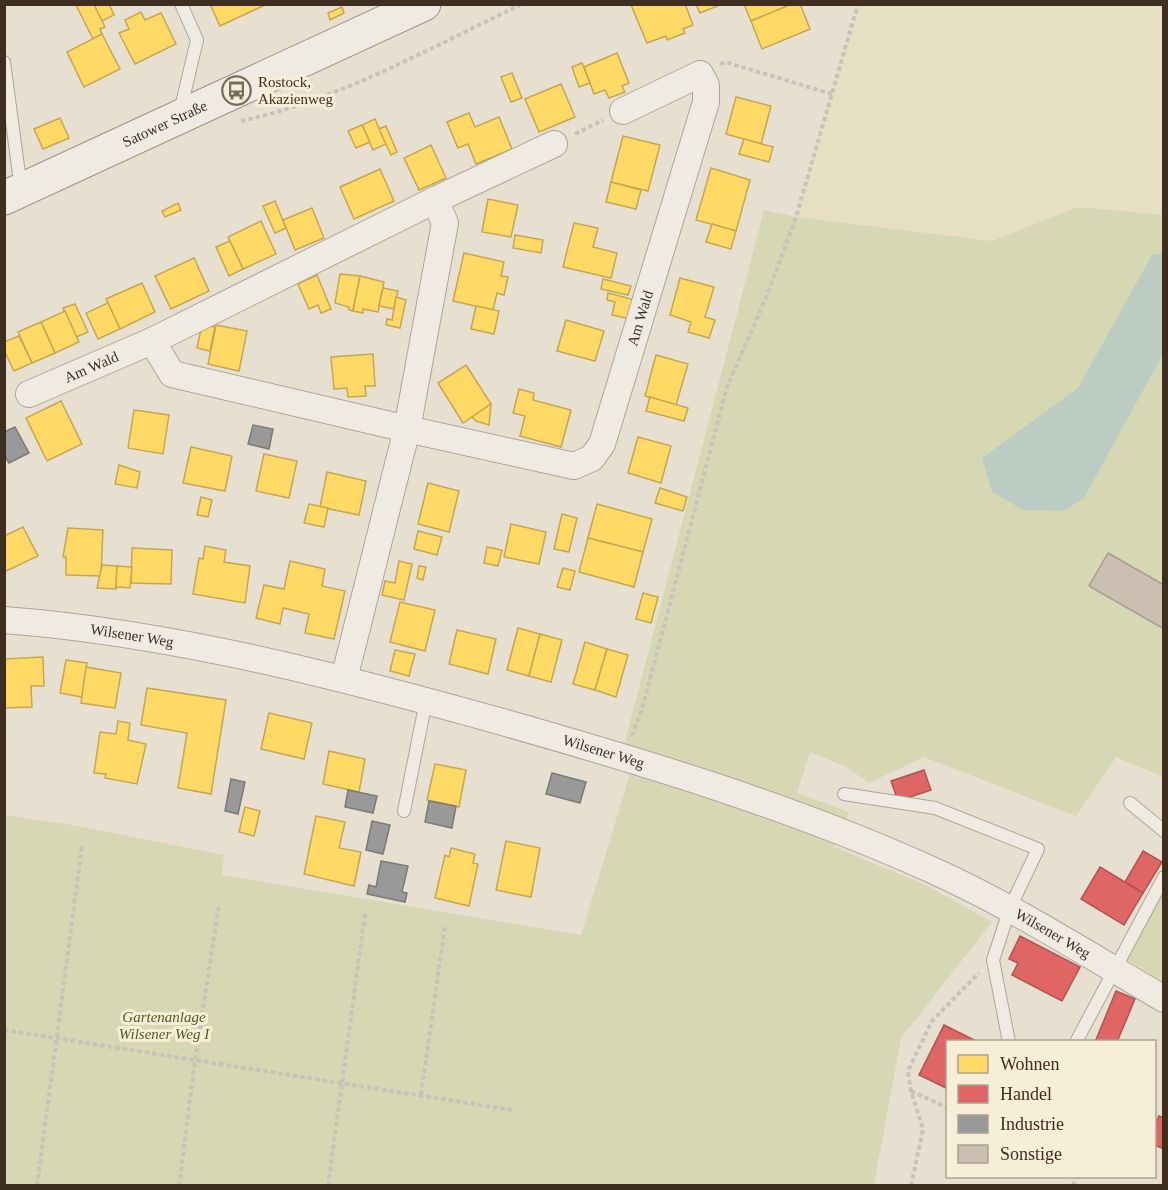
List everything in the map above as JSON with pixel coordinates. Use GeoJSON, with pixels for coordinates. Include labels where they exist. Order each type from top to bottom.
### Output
{"type":"FeatureCollection","features":[{"type":"Feature","properties":{"kind":"main road","name":"Satower Straße"},"geometry":{"type":"LineString","coordinates":[[13,194],[416,6]]}},
{"type":"Feature","properties":{"kind":"street"},"geometry":{"type":"LineString","coordinates":[[623,111],[700,74]]}},
{"type":"Feature","properties":{"kind":"street","name":"Am Wald"},"geometry":{"type":"LineString","coordinates":[[152,341],[172,374],[574,466],[592,458],[602,444],[706,102],[706,85],[700,74]]}},
{"type":"Feature","properties":{"kind":"street","name":"Am Wald"},"geometry":{"type":"LineString","coordinates":[[29,394],[152,341],[435,200],[554,144]]}},
{"type":"Feature","properties":{"kind":"street"},"geometry":{"type":"LineString","coordinates":[[344,679],[407,429],[445,223],[435,200]]}},
{"type":"Feature","properties":{"kind":"street","name":"Wilsener Weg"},"geometry":{"type":"LineString","coordinates":[[4,620],[61,624],[152,639],[344,679],[625,757],[841,831],[932,870],[1010,908],[1164,999]]}},
{"type":"Feature","properties":{"kind":"lane"},"geometry":{"type":"LineString","coordinates":[[178,118],[197,40],[181,4]]}},
{"type":"Feature","properties":{"kind":"lane"},"geometry":{"type":"LineString","coordinates":[[4,62],[13,194]]}},
{"type":"Feature","properties":{"kind":"lane"},"geometry":{"type":"LineString","coordinates":[[404,811],[426,700]]}},
{"type":"Feature","properties":{"kind":"lane"},"geometry":{"type":"LineString","coordinates":[[844,794],[935,808],[1038,849],[1010,908],[993,960],[1009,1040]]}},
{"type":"Feature","properties":{"kind":"lane"},"geometry":{"type":"LineString","coordinates":[[1130,803],[1164,831]]}},
{"type":"Feature","properties":{"kind":"lane"},"geometry":{"type":"LineString","coordinates":[[1077,1040],[1164,877]]}},
{"type":"Feature","properties":{"kind":"path"},"geometry":{"type":"LineString","coordinates":[[231,123],[264,116],[346,87],[522,4]]}},
{"type":"Feature","properties":{"kind":"path"},"geometry":{"type":"LineString","coordinates":[[625,757],[643,706],[727,387],[768,293],[796,217],[858,4]]}},
{"type":"Feature","properties":{"kind":"path"},"geometry":{"type":"LineString","coordinates":[[700,74],[724,62],[832,94]]}},
{"type":"Feature","properties":{"kind":"path"},"geometry":{"type":"LineString","coordinates":[[554,144],[623,111]]}},
{"type":"Feature","properties":{"kind":"path"},"geometry":{"type":"LineString","coordinates":[[37,1185],[82,846]]}},
{"type":"Feature","properties":{"kind":"path"},"geometry":{"type":"LineString","coordinates":[[179,1185],[195,1060],[219,905]]}},
{"type":"Feature","properties":{"kind":"path"},"geometry":{"type":"LineString","coordinates":[[328,1185],[365,914]]}},
{"type":"Feature","properties":{"kind":"path"},"geometry":{"type":"LineString","coordinates":[[421,1095],[445,926]]}},
{"type":"Feature","properties":{"kind":"path"},"geometry":{"type":"LineString","coordinates":[[911,1185],[923,1130],[910,1091],[908,1071],[932,1021],[993,960]]}},
{"type":"Feature","properties":{"kind":"path"},"geometry":{"type":"LineString","coordinates":[[4,1030],[512,1110]]}},
{"type":"Feature","properties":{"kind":"path"},"geometry":{"type":"LineString","coordinates":[[910,1091],[946,1107]]}},
{"type":"Feature","properties":{"kind":"shaded area"},"geometry":{"type":"Polygon","coordinates":[[[858,5],[1163,5],[1163,215],[1078,207],[992,241],[796,217],[858,5]]]}},
{"type":"Feature","properties":{"kind":"shaded area"},"geometry":{"type":"Polygon","coordinates":[[[1163,254],[1163,354],[1084,498],[1064,511],[1023,510],[992,492],[982,458],[1078,388],[1152,255],[1163,254]]]}},
{"type":"Feature","properties":{"kind":"green space","name":"Gartenanlage Wilsener Weg I"},"geometry":{"type":"Polygon","coordinates":[[[1078,207],[1163,215],[1163,777],[1116,757],[1076,816],[924,757],[869,783],[846,767],[810,752],[797,793],[849,812],[834,847],[926,885],[992,922],[901,1038],[874,1185],[5,1186],[5,815],[72,825],[224,855],[222,875],[581,935],[629,777],[623,749],[764,210],[796,217],[992,241],[1078,207]]]}},
{"type":"Feature","properties":{"kind":"green space"},"geometry":{"type":"Polygon","coordinates":[[[1163,877],[1163,982],[1123,957],[1163,877]]]}},
{"type":"Feature","properties":{"kind":"building: Wohnen"},"geometry":{"type":"Polygon","coordinates":[[[94,4],[105,27],[100,29],[102,34],[93,39],[76,5],[94,4]]]}},
{"type":"Feature","properties":{"kind":"building: Wohnen"},"geometry":{"type":"Polygon","coordinates":[[[94,4],[109,4],[114,15],[102,21],[94,4]]]}},
{"type":"Feature","properties":{"kind":"building: Wohnen"},"geometry":{"type":"Polygon","coordinates":[[[210,4],[267,4],[220,26],[210,4]]]}},
{"type":"Feature","properties":{"kind":"building: Wohnen"},"geometry":{"type":"Polygon","coordinates":[[[685,4],[693,25],[683,29],[685,33],[667,40],[666,36],[647,43],[631,5],[685,4]]]}},
{"type":"Feature","properties":{"kind":"building: Wohnen"},"geometry":{"type":"Polygon","coordinates":[[[696,4],[720,4],[720,5],[700,13],[696,4]]]}},
{"type":"Feature","properties":{"kind":"building: Wohnen"},"geometry":{"type":"Polygon","coordinates":[[[744,4],[792,4],[751,21],[744,4]]]}},
{"type":"Feature","properties":{"kind":"building: Wohnen"},"geometry":{"type":"Polygon","coordinates":[[[792,4],[800,4],[810,29],[762,49],[751,21],[792,4]]]}},
{"type":"Feature","properties":{"kind":"building: Wohnen"},"geometry":{"type":"Polygon","coordinates":[[[342,7],[344,13],[330,20],[328,13],[342,7]]]}},
{"type":"Feature","properties":{"kind":"building: Wohnen"},"geometry":{"type":"Polygon","coordinates":[[[141,12],[145,20],[161,13],[176,44],[135,64],[119,33],[129,29],[125,20],[141,12]]]}},
{"type":"Feature","properties":{"kind":"building: Wohnen"},"geometry":{"type":"Polygon","coordinates":[[[102,34],[120,69],[84,87],[67,52],[102,34]]]}},
{"type":"Feature","properties":{"kind":"building: Wohnen"},"geometry":{"type":"Polygon","coordinates":[[[617,53],[629,83],[622,86],[625,92],[609,98],[605,90],[594,94],[584,67],[617,53]]]}},
{"type":"Feature","properties":{"kind":"building: Wohnen"},"geometry":{"type":"Polygon","coordinates":[[[582,63],[590,83],[579,87],[572,67],[582,63]]]}},
{"type":"Feature","properties":{"kind":"building: Wohnen"},"geometry":{"type":"Polygon","coordinates":[[[512,73],[522,98],[511,102],[501,77],[512,73]]]}},
{"type":"Feature","properties":{"kind":"building: Wohnen"},"geometry":{"type":"Polygon","coordinates":[[[561,84],[575,117],[539,132],[525,99],[561,84]]]}},
{"type":"Feature","properties":{"kind":"building: Wohnen"},"geometry":{"type":"Polygon","coordinates":[[[736,97],[771,106],[761,144],[726,134],[736,97]]]}},
{"type":"Feature","properties":{"kind":"building: Wohnen"},"geometry":{"type":"Polygon","coordinates":[[[469,113],[475,127],[499,117],[512,149],[476,164],[468,144],[458,148],[447,122],[469,113]]]}},
{"type":"Feature","properties":{"kind":"building: Wohnen"},"geometry":{"type":"Polygon","coordinates":[[[60,118],[69,138],[43,149],[34,129],[60,118]]]}},
{"type":"Feature","properties":{"kind":"building: Wohnen"},"geometry":{"type":"Polygon","coordinates":[[[375,119],[386,144],[373,150],[362,125],[375,119]]]}},
{"type":"Feature","properties":{"kind":"building: Wohnen"},"geometry":{"type":"Polygon","coordinates":[[[362,125],[370,142],[356,148],[348,131],[362,125]]]}},
{"type":"Feature","properties":{"kind":"building: Wohnen"},"geometry":{"type":"Polygon","coordinates":[[[386,126],[397,152],[391,155],[379,129],[386,126]]]}},
{"type":"Feature","properties":{"kind":"building: Wohnen"},"geometry":{"type":"Polygon","coordinates":[[[623,136],[660,145],[648,191],[611,182],[623,136]]]}},
{"type":"Feature","properties":{"kind":"building: Wohnen"},"geometry":{"type":"Polygon","coordinates":[[[744,139],[773,147],[769,162],[739,154],[744,139]]]}},
{"type":"Feature","properties":{"kind":"building: Wohnen"},"geometry":{"type":"Polygon","coordinates":[[[431,145],[446,178],[419,190],[404,158],[431,145]]]}},
{"type":"Feature","properties":{"kind":"building: Wohnen"},"geometry":{"type":"Polygon","coordinates":[[[711,168],[750,180],[736,231],[696,220],[711,168]]]}},
{"type":"Feature","properties":{"kind":"building: Wohnen"},"geometry":{"type":"Polygon","coordinates":[[[380,169],[394,201],[354,219],[340,187],[380,169]]]}},
{"type":"Feature","properties":{"kind":"building: Wohnen"},"geometry":{"type":"Polygon","coordinates":[[[611,182],[641,190],[636,209],[606,202],[611,182]]]}},
{"type":"Feature","properties":{"kind":"building: Wohnen"},"geometry":{"type":"Polygon","coordinates":[[[488,199],[518,205],[511,237],[482,232],[488,199]]]}},
{"type":"Feature","properties":{"kind":"building: Wohnen"},"geometry":{"type":"Polygon","coordinates":[[[275,201],[286,228],[275,233],[263,206],[275,201]]]}},
{"type":"Feature","properties":{"kind":"building: Wohnen"},"geometry":{"type":"Polygon","coordinates":[[[178,203],[181,210],[165,217],[162,211],[178,203]]]}},
{"type":"Feature","properties":{"kind":"building: Wohnen"},"geometry":{"type":"Polygon","coordinates":[[[312,208],[324,238],[295,250],[283,220],[312,208]]]}},
{"type":"Feature","properties":{"kind":"building: Wohnen"},"geometry":{"type":"Polygon","coordinates":[[[261,221],[276,254],[243,269],[228,237],[261,221]]]}},
{"type":"Feature","properties":{"kind":"building: Wohnen"},"geometry":{"type":"Polygon","coordinates":[[[574,223],[598,228],[593,247],[617,253],[611,278],[563,267],[574,223]]]}},
{"type":"Feature","properties":{"kind":"building: Wohnen"},"geometry":{"type":"Polygon","coordinates":[[[712,224],[736,231],[731,249],[706,242],[712,224]]]}},
{"type":"Feature","properties":{"kind":"building: Wohnen"},"geometry":{"type":"Polygon","coordinates":[[[515,235],[543,240],[541,253],[513,248],[515,235]]]}},
{"type":"Feature","properties":{"kind":"building: Wohnen"},"geometry":{"type":"Polygon","coordinates":[[[230,241],[243,269],[229,276],[216,247],[230,241]]]}},
{"type":"Feature","properties":{"kind":"building: Wohnen"},"geometry":{"type":"Polygon","coordinates":[[[464,253],[504,262],[501,276],[508,277],[504,295],[497,293],[493,310],[453,301],[464,253]]]}},
{"type":"Feature","properties":{"kind":"building: Wohnen"},"geometry":{"type":"Polygon","coordinates":[[[194,258],[209,291],[171,309],[155,276],[194,258]]]}},
{"type":"Feature","properties":{"kind":"building: Wohnen"},"geometry":{"type":"Polygon","coordinates":[[[340,274],[360,276],[353,311],[349,310],[349,307],[335,303],[340,274]]]}},
{"type":"Feature","properties":{"kind":"building: Wohnen"},"geometry":{"type":"Polygon","coordinates":[[[317,275],[331,309],[321,313],[318,305],[309,309],[298,284],[317,275]]]}},
{"type":"Feature","properties":{"kind":"building: Wohnen"},"geometry":{"type":"Polygon","coordinates":[[[360,276],[384,282],[378,312],[363,309],[363,313],[353,311],[360,276]]]}},
{"type":"Feature","properties":{"kind":"building: Wohnen"},"geometry":{"type":"Polygon","coordinates":[[[680,278],[714,287],[705,317],[715,320],[709,338],[688,332],[691,322],[670,315],[680,278]]]}},
{"type":"Feature","properties":{"kind":"building: Wohnen"},"geometry":{"type":"Polygon","coordinates":[[[603,279],[631,286],[628,295],[601,289],[603,279]]]}},
{"type":"Feature","properties":{"kind":"building: Wohnen"},"geometry":{"type":"Polygon","coordinates":[[[142,283],[155,312],[120,329],[106,299],[142,283]]]}},
{"type":"Feature","properties":{"kind":"building: Wohnen"},"geometry":{"type":"Polygon","coordinates":[[[383,288],[398,291],[394,309],[379,306],[383,288]]]}},
{"type":"Feature","properties":{"kind":"building: Wohnen"},"geometry":{"type":"Polygon","coordinates":[[[608,293],[635,300],[631,319],[612,315],[615,302],[607,300],[608,293]]]}},
{"type":"Feature","properties":{"kind":"building: Wohnen"},"geometry":{"type":"Polygon","coordinates":[[[396,297],[406,300],[400,328],[386,325],[387,319],[392,320],[396,297]]]}},
{"type":"Feature","properties":{"kind":"building: Wohnen"},"geometry":{"type":"Polygon","coordinates":[[[108,303],[120,329],[98,339],[86,313],[108,303]]]}},
{"type":"Feature","properties":{"kind":"building: Wohnen"},"geometry":{"type":"Polygon","coordinates":[[[75,304],[88,332],[76,337],[63,308],[75,304]]]}},
{"type":"Feature","properties":{"kind":"building: Wohnen"},"geometry":{"type":"Polygon","coordinates":[[[476,306],[499,311],[494,334],[471,329],[476,306]]]}},
{"type":"Feature","properties":{"kind":"building: Wohnen"},"geometry":{"type":"Polygon","coordinates":[[[65,311],[79,342],[55,353],[41,322],[65,311]]]}},
{"type":"Feature","properties":{"kind":"building: Wohnen"},"geometry":{"type":"Polygon","coordinates":[[[566,320],[604,331],[595,361],[557,351],[566,320]]]}},
{"type":"Feature","properties":{"kind":"building: Wohnen"},"geometry":{"type":"Polygon","coordinates":[[[41,322],[55,353],[32,363],[18,332],[41,322]]]}},
{"type":"Feature","properties":{"kind":"building: Wohnen"},"geometry":{"type":"Polygon","coordinates":[[[202,324],[215,327],[210,351],[197,348],[202,324]]]}},
{"type":"Feature","properties":{"kind":"building: Wohnen"},"geometry":{"type":"Polygon","coordinates":[[[216,325],[247,331],[239,371],[208,364],[216,325]]]}},
{"type":"Feature","properties":{"kind":"building: Wohnen"},"geometry":{"type":"Polygon","coordinates":[[[19,336],[32,363],[14,371],[4,350],[4,342],[19,336]]]}},
{"type":"Feature","properties":{"kind":"building: Wohnen"},"geometry":{"type":"Polygon","coordinates":[[[373,354],[375,386],[365,386],[366,396],[348,397],[347,388],[334,389],[331,357],[373,354]]]}},
{"type":"Feature","properties":{"kind":"building: Wohnen"},"geometry":{"type":"Polygon","coordinates":[[[656,355],[688,364],[676,405],[645,396],[656,355]]]}},
{"type":"Feature","properties":{"kind":"building: Wohnen"},"geometry":{"type":"Polygon","coordinates":[[[466,365],[491,404],[463,423],[438,383],[466,365]]]}},
{"type":"Feature","properties":{"kind":"building: Wohnen"},"geometry":{"type":"Polygon","coordinates":[[[519,389],[534,393],[533,400],[571,410],[561,447],[520,436],[525,416],[513,413],[519,389]]]}},
{"type":"Feature","properties":{"kind":"building: Wohnen"},"geometry":{"type":"Polygon","coordinates":[[[650,397],[688,408],[684,421],[646,411],[650,397]]]}},
{"type":"Feature","properties":{"kind":"building: Wohnen"},"geometry":{"type":"Polygon","coordinates":[[[61,401],[82,444],[47,461],[26,418],[61,401]]]}},
{"type":"Feature","properties":{"kind":"building: Wohnen"},"geometry":{"type":"Polygon","coordinates":[[[491,404],[489,425],[476,421],[472,417],[491,404]]]}},
{"type":"Feature","properties":{"kind":"building: Wohnen"},"geometry":{"type":"Polygon","coordinates":[[[134,410],[169,415],[163,454],[128,448],[134,410]]]}},
{"type":"Feature","properties":{"kind":"building: Wohnen"},"geometry":{"type":"Polygon","coordinates":[[[638,437],[671,446],[661,483],[628,473],[638,437]]]}},
{"type":"Feature","properties":{"kind":"building: Wohnen"},"geometry":{"type":"Polygon","coordinates":[[[191,447],[232,456],[225,491],[183,483],[191,447]]]}},
{"type":"Feature","properties":{"kind":"building: Wohnen"},"geometry":{"type":"Polygon","coordinates":[[[264,454],[297,461],[289,498],[256,491],[264,454]]]}},
{"type":"Feature","properties":{"kind":"building: Wohnen"},"geometry":{"type":"Polygon","coordinates":[[[119,465],[140,472],[137,488],[115,484],[119,465]]]}},
{"type":"Feature","properties":{"kind":"building: Wohnen"},"geometry":{"type":"Polygon","coordinates":[[[327,472],[366,481],[359,515],[320,507],[327,472]]]}},
{"type":"Feature","properties":{"kind":"building: Wohnen"},"geometry":{"type":"Polygon","coordinates":[[[428,483],[459,491],[449,532],[418,524],[428,483]]]}},
{"type":"Feature","properties":{"kind":"building: Wohnen"},"geometry":{"type":"Polygon","coordinates":[[[660,488],[687,497],[683,511],[655,503],[660,488]]]}},
{"type":"Feature","properties":{"kind":"building: Wohnen"},"geometry":{"type":"Polygon","coordinates":[[[201,497],[212,500],[208,517],[197,515],[201,497]]]}},
{"type":"Feature","properties":{"kind":"building: Wohnen"},"geometry":{"type":"Polygon","coordinates":[[[309,504],[328,508],[324,527],[304,523],[309,504]]]}},
{"type":"Feature","properties":{"kind":"building: Wohnen"},"geometry":{"type":"Polygon","coordinates":[[[597,504],[652,519],[643,552],[588,538],[597,504]]]}},
{"type":"Feature","properties":{"kind":"building: Wohnen"},"geometry":{"type":"Polygon","coordinates":[[[562,514],[577,518],[569,552],[554,549],[562,514]]]}},
{"type":"Feature","properties":{"kind":"building: Wohnen"},"geometry":{"type":"Polygon","coordinates":[[[511,524],[546,532],[539,564],[504,557],[511,524]]]}},
{"type":"Feature","properties":{"kind":"building: Wohnen"},"geometry":{"type":"Polygon","coordinates":[[[23,527],[38,556],[4,572],[4,536],[23,527]]]}},
{"type":"Feature","properties":{"kind":"building: Wohnen"},"geometry":{"type":"Polygon","coordinates":[[[68,528],[103,530],[101,576],[66,575],[66,557],[63,557],[68,528]]]}},
{"type":"Feature","properties":{"kind":"building: Wohnen"},"geometry":{"type":"Polygon","coordinates":[[[418,531],[442,537],[437,555],[414,549],[418,531]]]}},
{"type":"Feature","properties":{"kind":"building: Wohnen"},"geometry":{"type":"Polygon","coordinates":[[[588,538],[643,552],[634,587],[579,572],[588,538]]]}},
{"type":"Feature","properties":{"kind":"building: Wohnen"},"geometry":{"type":"Polygon","coordinates":[[[205,546],[226,550],[224,562],[250,566],[245,603],[193,594],[199,558],[203,559],[205,546]]]}},
{"type":"Feature","properties":{"kind":"building: Wohnen"},"geometry":{"type":"Polygon","coordinates":[[[487,547],[502,550],[498,566],[484,563],[487,547]]]}},
{"type":"Feature","properties":{"kind":"building: Wohnen"},"geometry":{"type":"Polygon","coordinates":[[[132,548],[172,550],[171,584],[131,583],[132,548]]]}},
{"type":"Feature","properties":{"kind":"building: Wohnen"},"geometry":{"type":"Polygon","coordinates":[[[290,561],[325,569],[322,586],[345,591],[334,639],[305,633],[309,614],[283,608],[280,624],[256,618],[264,585],[284,589],[290,561]]]}},
{"type":"Feature","properties":{"kind":"building: Wohnen"},"geometry":{"type":"Polygon","coordinates":[[[399,561],[412,564],[404,600],[382,595],[385,581],[395,583],[399,561]]]}},
{"type":"Feature","properties":{"kind":"building: Wohnen"},"geometry":{"type":"Polygon","coordinates":[[[102,565],[117,566],[116,589],[97,588],[102,565]]]}},
{"type":"Feature","properties":{"kind":"building: Wohnen"},"geometry":{"type":"Polygon","coordinates":[[[117,566],[132,567],[130,588],[116,587],[117,566]]]}},
{"type":"Feature","properties":{"kind":"building: Wohnen"},"geometry":{"type":"Polygon","coordinates":[[[419,566],[426,567],[423,580],[417,578],[419,566]]]}},
{"type":"Feature","properties":{"kind":"building: Wohnen"},"geometry":{"type":"Polygon","coordinates":[[[563,568],[575,571],[570,590],[557,587],[563,568]]]}},
{"type":"Feature","properties":{"kind":"building: Wohnen"},"geometry":{"type":"Polygon","coordinates":[[[643,593],[658,597],[651,623],[636,619],[643,593]]]}},
{"type":"Feature","properties":{"kind":"building: Wohnen"},"geometry":{"type":"Polygon","coordinates":[[[400,602],[435,610],[425,651],[390,642],[400,602]]]}},
{"type":"Feature","properties":{"kind":"building: Wohnen"},"geometry":{"type":"Polygon","coordinates":[[[518,628],[540,634],[529,676],[507,670],[518,628]]]}},
{"type":"Feature","properties":{"kind":"building: Wohnen"},"geometry":{"type":"Polygon","coordinates":[[[457,630],[496,639],[488,674],[449,664],[457,630]]]}},
{"type":"Feature","properties":{"kind":"building: Wohnen"},"geometry":{"type":"Polygon","coordinates":[[[540,634],[562,640],[551,682],[529,676],[540,634]]]}},
{"type":"Feature","properties":{"kind":"building: Wohnen"},"geometry":{"type":"Polygon","coordinates":[[[585,642],[607,649],[595,690],[573,684],[585,642]]]}},
{"type":"Feature","properties":{"kind":"building: Wohnen"},"geometry":{"type":"Polygon","coordinates":[[[607,649],[628,655],[616,697],[595,690],[607,649]]]}},
{"type":"Feature","properties":{"kind":"building: Wohnen"},"geometry":{"type":"Polygon","coordinates":[[[395,650],[415,654],[409,676],[390,671],[395,650]]]}},
{"type":"Feature","properties":{"kind":"building: Wohnen"},"geometry":{"type":"Polygon","coordinates":[[[43,657],[44,686],[31,686],[32,707],[4,708],[4,659],[43,657]]]}},
{"type":"Feature","properties":{"kind":"building: Wohnen"},"geometry":{"type":"Polygon","coordinates":[[[66,660],[87,663],[82,697],[60,693],[66,660]]]}},
{"type":"Feature","properties":{"kind":"building: Wohnen"},"geometry":{"type":"Polygon","coordinates":[[[86,667],[121,673],[115,708],[81,703],[86,667]]]}},
{"type":"Feature","properties":{"kind":"building: Wohnen"},"geometry":{"type":"Polygon","coordinates":[[[147,688],[226,700],[211,794],[178,788],[187,733],[141,725],[147,688]]]}},
{"type":"Feature","properties":{"kind":"building: Wohnen"},"geometry":{"type":"Polygon","coordinates":[[[269,713],[312,723],[304,759],[261,749],[269,713]]]}},
{"type":"Feature","properties":{"kind":"building: Wohnen"},"geometry":{"type":"Polygon","coordinates":[[[118,721],[130,723],[128,740],[146,744],[137,784],[105,778],[106,774],[94,773],[100,732],[116,734],[118,721]]]}},
{"type":"Feature","properties":{"kind":"building: Wohnen"},"geometry":{"type":"Polygon","coordinates":[[[329,751],[365,759],[359,792],[323,784],[329,751]]]}},
{"type":"Feature","properties":{"kind":"building: Wohnen"},"geometry":{"type":"Polygon","coordinates":[[[435,764],[466,770],[459,807],[427,800],[435,764]]]}},
{"type":"Feature","properties":{"kind":"building: Wohnen"},"geometry":{"type":"Polygon","coordinates":[[[245,807],[260,811],[254,836],[239,832],[245,807]]]}},
{"type":"Feature","properties":{"kind":"building: Wohnen"},"geometry":{"type":"Polygon","coordinates":[[[316,816],[345,822],[339,848],[361,852],[354,886],[304,874],[316,816]]]}},
{"type":"Feature","properties":{"kind":"building: Wohnen"},"geometry":{"type":"Polygon","coordinates":[[[506,841],[540,848],[531,897],[496,890],[506,841]]]}},
{"type":"Feature","properties":{"kind":"building: Wohnen"},"geometry":{"type":"Polygon","coordinates":[[[451,848],[475,854],[473,863],[478,864],[469,906],[435,898],[445,855],[449,857],[451,848]]]}},
{"type":"Feature","properties":{"kind":"building: Handel"},"geometry":{"type":"Polygon","coordinates":[[[924,770],[931,790],[898,801],[891,781],[924,770]]]}},
{"type":"Feature","properties":{"kind":"building: Handel"},"geometry":{"type":"Polygon","coordinates":[[[1143,851],[1162,862],[1143,893],[1125,882],[1143,851]]]}},
{"type":"Feature","properties":{"kind":"building: Handel"},"geometry":{"type":"Polygon","coordinates":[[[1100,867],[1143,893],[1124,925],[1081,899],[1100,867]]]}},
{"type":"Feature","properties":{"kind":"building: Handel"},"geometry":{"type":"Polygon","coordinates":[[[1020,936],[1080,967],[1062,1001],[1012,975],[1018,963],[1009,959],[1020,936]]]}},
{"type":"Feature","properties":{"kind":"building: Handel"},"geometry":{"type":"Polygon","coordinates":[[[1116,991],[1135,999],[1118,1040],[1096,1040],[1116,991]]]}},
{"type":"Feature","properties":{"kind":"building: Handel"},"geometry":{"type":"Polygon","coordinates":[[[944,1025],[974,1040],[946,1040],[946,1088],[919,1075],[944,1025]]]}},
{"type":"Feature","properties":{"kind":"building: Handel"},"geometry":{"type":"Polygon","coordinates":[[[1159,1116],[1164,1118],[1164,1149],[1156,1146],[1156,1123],[1159,1116]]]}},
{"type":"Feature","properties":{"kind":"building: Industrie"},"geometry":{"type":"Polygon","coordinates":[[[253,425],[273,429],[269,449],[248,444],[253,425]]]}},
{"type":"Feature","properties":{"kind":"building: Industrie"},"geometry":{"type":"Polygon","coordinates":[[[15,427],[29,453],[9,463],[4,455],[4,432],[15,427]]]}},
{"type":"Feature","properties":{"kind":"building: Industrie"},"geometry":{"type":"Polygon","coordinates":[[[552,773],[586,782],[580,803],[546,794],[552,773]]]}},
{"type":"Feature","properties":{"kind":"building: Industrie"},"geometry":{"type":"Polygon","coordinates":[[[231,779],[245,782],[238,814],[225,811],[231,779]]]}},
{"type":"Feature","properties":{"kind":"building: Industrie"},"geometry":{"type":"Polygon","coordinates":[[[348,790],[377,796],[373,813],[345,807],[348,790]]]}},
{"type":"Feature","properties":{"kind":"building: Industrie"},"geometry":{"type":"Polygon","coordinates":[[[429,801],[456,806],[452,828],[425,822],[429,801]]]}},
{"type":"Feature","properties":{"kind":"building: Industrie"},"geometry":{"type":"Polygon","coordinates":[[[372,821],[390,825],[383,854],[366,850],[372,821]]]}},
{"type":"Feature","properties":{"kind":"building: Industrie"},"geometry":{"type":"Polygon","coordinates":[[[381,861],[408,866],[402,892],[407,893],[405,902],[367,894],[369,885],[376,887],[381,861]]]}},
{"type":"Feature","properties":{"kind":"building: Sonstige"},"geometry":{"type":"Polygon","coordinates":[[[1108,553],[1164,585],[1164,629],[1089,586],[1108,553]]]}},
{"type":"Feature","properties":{"kind":"place","name":"Rostock, Akazienweg"},"geometry":{"type":"Point","coordinates":[237,91]}}]}
